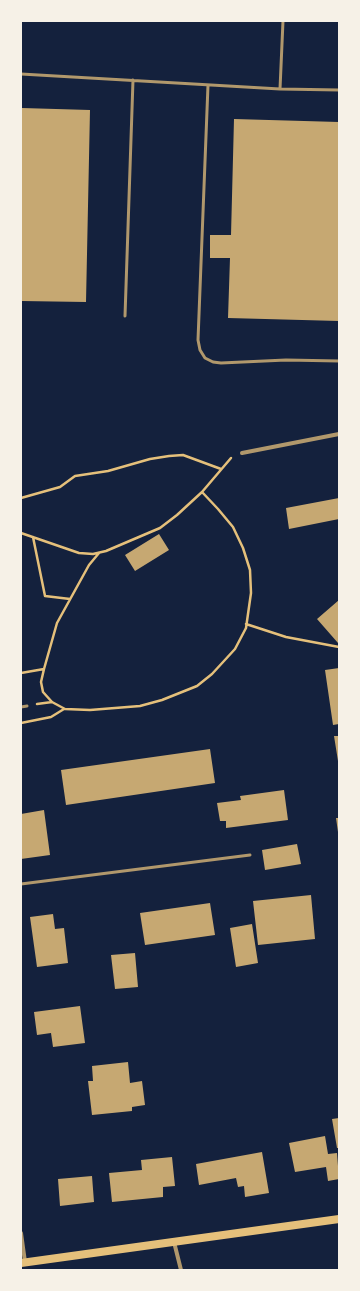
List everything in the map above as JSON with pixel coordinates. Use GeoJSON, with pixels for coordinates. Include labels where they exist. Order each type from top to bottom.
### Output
{"type":"FeatureCollection","features":[{"type":"Feature","properties":{"kind":"main road"},"geometry":{"type":"LineString","coordinates":[[23,1262],[339,1219]]}},
{"type":"Feature","properties":{"kind":"street"},"geometry":{"type":"LineString","coordinates":[[242,452],[339,434]]}},
{"type":"Feature","properties":{"kind":"street"},"geometry":{"type":"LineString","coordinates":[[21,1233],[23,1262]]}},
{"type":"Feature","properties":{"kind":"street"},"geometry":{"type":"LineString","coordinates":[[174,1241],[181,1270]]}},
{"type":"Feature","properties":{"kind":"lane"},"geometry":{"type":"LineString","coordinates":[[280,89],[283,21]]}},
{"type":"Feature","properties":{"kind":"lane"},"geometry":{"type":"LineString","coordinates":[[21,74],[280,89],[339,90]]}},
{"type":"Feature","properties":{"kind":"lane"},"geometry":{"type":"LineString","coordinates":[[125,316],[133,80]]}},
{"type":"Feature","properties":{"kind":"lane"},"geometry":{"type":"LineString","coordinates":[[208,85],[198,340],[200,350],[205,358],[213,362],[286,360],[339,361]]}},
{"type":"Feature","properties":{"kind":"lane"},"geometry":{"type":"LineString","coordinates":[[21,707],[27,706]]}},
{"type":"Feature","properties":{"kind":"lane"},"geometry":{"type":"LineString","coordinates":[[21,884],[250,855]]}},
{"type":"Feature","properties":{"kind":"path"},"geometry":{"type":"LineString","coordinates":[[21,532],[79,553],[99,553],[122,545],[160,528],[177,515],[202,492],[233,456],[242,452]]}},
{"type":"Feature","properties":{"kind":"path"},"geometry":{"type":"LineString","coordinates":[[21,498],[60,487],[75,476],[108,471],[150,459],[168,456],[183,455],[221,469]]}},
{"type":"Feature","properties":{"kind":"path"},"geometry":{"type":"LineString","coordinates":[[99,553],[89,565],[57,624],[41,682],[43,692],[52,702],[65,709],[90,710],[140,706],[162,700],[197,686],[228,659],[235,649],[246,624],[251,593],[250,570],[243,548],[233,527],[218,508],[202,492]]}},
{"type":"Feature","properties":{"kind":"path"},"geometry":{"type":"LineString","coordinates":[[33,537],[45,596],[70,599]]}},
{"type":"Feature","properties":{"kind":"path"},"geometry":{"type":"LineString","coordinates":[[246,624],[286,637],[339,647]]}},
{"type":"Feature","properties":{"kind":"path"},"geometry":{"type":"LineString","coordinates":[[21,673],[44,669]]}},
{"type":"Feature","properties":{"kind":"path"},"geometry":{"type":"LineString","coordinates":[[21,723],[51,717],[65,709]]}},
{"type":"Feature","properties":{"kind":"building"},"geometry":{"type":"Polygon","coordinates":[[[21,105],[22,108],[90,110],[86,302],[21,301],[21,105]]]}},
{"type":"Feature","properties":{"kind":"building"},"geometry":{"type":"Polygon","coordinates":[[[234,119],[339,122],[339,321],[228,318],[230,258],[210,258],[210,235],[231,235],[234,119]]]}},
{"type":"Feature","properties":{"kind":"building"},"geometry":{"type":"Polygon","coordinates":[[[339,498],[339,519],[289,529],[286,508],[339,498]]]}},
{"type":"Feature","properties":{"kind":"building"},"geometry":{"type":"Polygon","coordinates":[[[159,534],[169,550],[135,571],[125,555],[159,534]]]}},
{"type":"Feature","properties":{"kind":"building"},"geometry":{"type":"Polygon","coordinates":[[[339,600],[339,642],[338,643],[317,619],[339,600]]]}},
{"type":"Feature","properties":{"kind":"building"},"geometry":{"type":"Polygon","coordinates":[[[339,668],[339,724],[333,725],[325,670],[339,668]]]}},
{"type":"Feature","properties":{"kind":"building"},"geometry":{"type":"Polygon","coordinates":[[[334,736],[339,736],[339,761],[338,761],[334,736]]]}},
{"type":"Feature","properties":{"kind":"building"},"geometry":{"type":"Polygon","coordinates":[[[210,749],[215,783],[66,805],[61,770],[210,749]]]}},
{"type":"Feature","properties":{"kind":"building"},"geometry":{"type":"Polygon","coordinates":[[[284,790],[288,820],[226,828],[226,821],[220,821],[217,803],[241,800],[240,796],[284,790]]]}},
{"type":"Feature","properties":{"kind":"building"},"geometry":{"type":"Polygon","coordinates":[[[44,810],[50,855],[21,859],[21,814],[44,810]]]}},
{"type":"Feature","properties":{"kind":"building"},"geometry":{"type":"Polygon","coordinates":[[[336,818],[339,818],[339,832],[338,832],[336,818]]]}},
{"type":"Feature","properties":{"kind":"building"},"geometry":{"type":"Polygon","coordinates":[[[297,844],[301,864],[265,870],[262,850],[297,844]]]}},
{"type":"Feature","properties":{"kind":"building"},"geometry":{"type":"Polygon","coordinates":[[[311,895],[315,939],[258,945],[253,901],[311,895]]]}},
{"type":"Feature","properties":{"kind":"building"},"geometry":{"type":"Polygon","coordinates":[[[210,903],[215,935],[145,945],[140,913],[210,903]]]}},
{"type":"Feature","properties":{"kind":"building"},"geometry":{"type":"Polygon","coordinates":[[[53,914],[55,929],[64,928],[68,963],[37,967],[30,917],[53,914]]]}},
{"type":"Feature","properties":{"kind":"building"},"geometry":{"type":"Polygon","coordinates":[[[252,924],[258,963],[236,967],[230,928],[252,924]]]}},
{"type":"Feature","properties":{"kind":"building"},"geometry":{"type":"Polygon","coordinates":[[[135,953],[138,987],[115,989],[111,955],[135,953]]]}},
{"type":"Feature","properties":{"kind":"building"},"geometry":{"type":"Polygon","coordinates":[[[80,1006],[85,1043],[53,1047],[51,1033],[37,1035],[34,1012],[80,1006]]]}},
{"type":"Feature","properties":{"kind":"building"},"geometry":{"type":"Polygon","coordinates":[[[128,1062],[130,1083],[142,1081],[145,1105],[132,1107],[132,1111],[92,1115],[88,1081],[93,1081],[92,1066],[128,1062]]]}},
{"type":"Feature","properties":{"kind":"building"},"geometry":{"type":"Polygon","coordinates":[[[339,1118],[339,1148],[337,1148],[332,1119],[339,1118]]]}},
{"type":"Feature","properties":{"kind":"building"},"geometry":{"type":"Polygon","coordinates":[[[325,1136],[328,1154],[337,1153],[339,1179],[328,1181],[326,1167],[295,1172],[289,1143],[325,1136]]]}},
{"type":"Feature","properties":{"kind":"building"},"geometry":{"type":"Polygon","coordinates":[[[262,1152],[269,1193],[245,1197],[244,1186],[238,1187],[236,1178],[199,1185],[196,1164],[262,1152]]]}},
{"type":"Feature","properties":{"kind":"building"},"geometry":{"type":"Polygon","coordinates":[[[172,1157],[175,1186],[163,1187],[163,1197],[112,1202],[109,1173],[142,1170],[141,1160],[172,1157]]]}},
{"type":"Feature","properties":{"kind":"building"},"geometry":{"type":"Polygon","coordinates":[[[92,1176],[94,1202],[60,1206],[58,1179],[92,1176]]]}}]}
